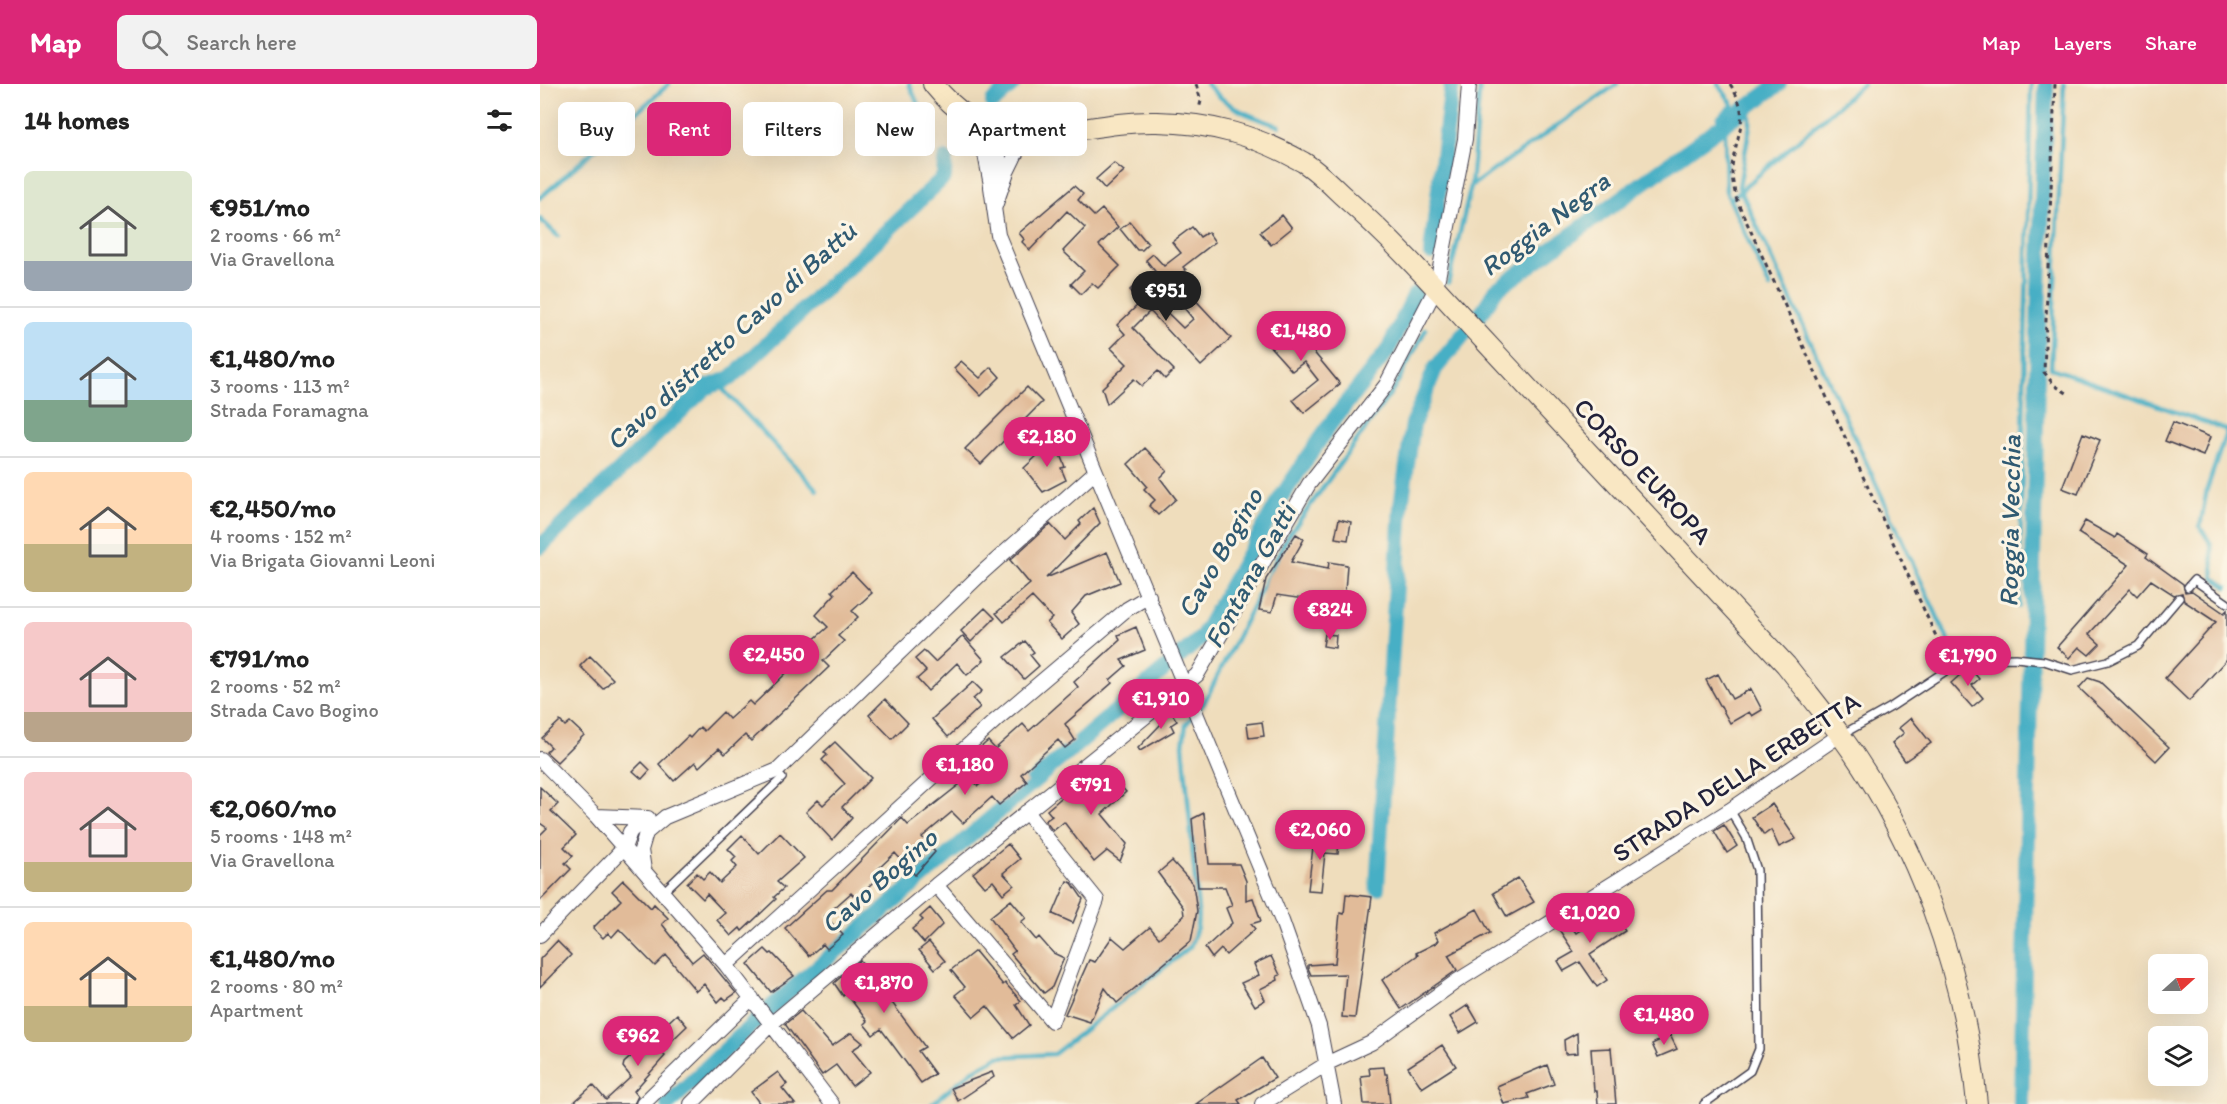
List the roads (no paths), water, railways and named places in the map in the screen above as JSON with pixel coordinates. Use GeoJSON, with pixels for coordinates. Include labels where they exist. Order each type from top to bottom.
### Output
{"type":"FeatureCollection","features":[{"type":"Feature","properties":{"kind":"main road","name":"CORSO EUROPA"},"geometry":{"type":"LineString","coordinates":[[933,84],[952,102]]}},
{"type":"Feature","properties":{"kind":"main road","name":"CORSO EUROPA"},"geometry":{"type":"LineString","coordinates":[[1087,129],[1154,122],[1193,124],[1248,135],[1306,164],[1366,217],[1436,288],[1786,665],[1840,735],[1882,803],[1923,884],[1951,961],[1972,1053],[1977,1104]]}},
{"type":"Feature","properties":{"kind":"street"},"geometry":{"type":"LineString","coordinates":[[691,1104],[771,1024],[1184,679],[1197,675],[1309,484],[1386,385],[1436,288],[1465,139],[1469,84]]}},
{"type":"Feature","properties":{"kind":"street"},"geometry":{"type":"LineString","coordinates":[[985,156],[998,235],[1094,473],[1184,679],[1301,970],[1319,1026],[1334,1104]]}},
{"type":"Feature","properties":{"kind":"street"},"geometry":{"type":"LineString","coordinates":[[991,187],[999,156]]}},
{"type":"Feature","properties":{"kind":"street"},"geometry":{"type":"LineString","coordinates":[[993,211],[1007,172],[1019,156]]}},
{"type":"Feature","properties":{"kind":"street"},"geometry":{"type":"LineString","coordinates":[[644,870],[641,850],[646,834],[665,817],[778,770],[984,571],[1094,473]]}},
{"type":"Feature","properties":{"kind":"street"},"geometry":{"type":"LineString","coordinates":[[726,965],[996,720],[1126,609],[1149,596]]}},
{"type":"Feature","properties":{"kind":"street","name":"STRADA DELLA ERBETTA"},"geometry":{"type":"LineString","coordinates":[[1262,1104],[1328,1064],[1371,1043],[1457,981],[1730,810],[1840,735]]}},
{"type":"Feature","properties":{"kind":"street"},"geometry":{"type":"LineString","coordinates":[[540,761],[596,816],[726,965],[832,1104]]}},
{"type":"Feature","properties":{"kind":"street"},"geometry":{"type":"LineString","coordinates":[[936,885],[1052,1022],[1097,900],[1026,812]]}},
{"type":"Feature","properties":{"kind":"street"},"geometry":{"type":"LineString","coordinates":[[596,816],[665,817]]}},
{"type":"Feature","properties":{"kind":"street"},"geometry":{"type":"LineString","coordinates":[[540,935],[624,848],[630,831],[644,818]]}},
{"type":"Feature","properties":{"kind":"street"},"geometry":{"type":"LineString","coordinates":[[643,1104],[753,999]]}},
{"type":"Feature","properties":{"kind":"lane"},"geometry":{"type":"LineString","coordinates":[[2188,587],[2194,579],[2227,603]]}},
{"type":"Feature","properties":{"kind":"lane","name":"STRADA DELLA ERBETTA"},"geometry":{"type":"LineString","coordinates":[[1840,735],[1891,707],[1950,668],[1975,659],[2016,658],[2044,661],[2072,670],[2108,662],[2138,646],[2179,598]]}},
{"type":"Feature","properties":{"kind":"lane"},"geometry":{"type":"LineString","coordinates":[[663,892],[782,778]]}},
{"type":"Feature","properties":{"kind":"lane"},"geometry":{"type":"LineString","coordinates":[[1704,1104],[1750,1071],[1760,1049],[1757,870],[1746,837],[1730,810]]}},
{"type":"Feature","properties":{"kind":"waterway"},"geometry":{"type":"LineString","coordinates":[[540,198],[669,84]]}},
{"type":"Feature","properties":{"kind":"waterway","name":"Cavo distretto Cavo di Battù"},"geometry":{"type":"LineString","coordinates":[[909,84],[917,102]]}},
{"type":"Feature","properties":{"kind":"waterway","name":"Cavo distretto Cavo di Battù"},"geometry":{"type":"LineString","coordinates":[[993,102],[1013,84]]}},
{"type":"Feature","properties":{"kind":"waterway"},"geometry":{"type":"LineString","coordinates":[[1207,84],[1231,105],[1249,115],[1279,126]]}},
{"type":"Feature","properties":{"kind":"waterway","name":"Cavo Bogino"},"geometry":{"type":"LineString","coordinates":[[1431,252],[1452,84]]}},
{"type":"Feature","properties":{"kind":"waterway","name":"Fontana Gatti"},"geometry":{"type":"LineString","coordinates":[[1448,283],[1471,186],[1480,84]]}},
{"type":"Feature","properties":{"kind":"waterway","name":"Fontana Gatti"},"geometry":{"type":"LineString","coordinates":[[1471,186],[1617,84]]}},
{"type":"Feature","properties":{"kind":"waterway","name":"Fontana Gatti"},"geometry":{"type":"LineString","coordinates":[[1718,84],[1733,105],[1718,118],[1725,130],[1726,191],[1770,288]]}},
{"type":"Feature","properties":{"kind":"waterway","name":"Roggia Negra"},"geometry":{"type":"LineString","coordinates":[[1377,888],[1401,506],[1413,424],[1435,369],[1482,312],[1496,290],[1779,84]]}},
{"type":"Feature","properties":{"kind":"waterway"},"geometry":{"type":"LineString","coordinates":[[1730,200],[1863,84]]}},
{"type":"Feature","properties":{"kind":"waterway"},"geometry":{"type":"LineString","coordinates":[[2019,607],[2031,84]]}},
{"type":"Feature","properties":{"kind":"waterway","name":"Roggia Vecchia"},"geometry":{"type":"LineString","coordinates":[[2021,1104],[2039,292],[2046,84]]}},
{"type":"Feature","properties":{"kind":"waterway","name":"Cavo distretto Cavo di Battù"},"geometry":{"type":"LineString","coordinates":[[2064,84],[2051,368],[2227,430],[2207,489],[2200,527],[2211,544],[2214,578],[2227,587]]}},
{"type":"Feature","properties":{"kind":"waterway"},"geometry":{"type":"LineString","coordinates":[[1750,104],[1750,125],[1739,187],[1955,655]]}},
{"type":"Feature","properties":{"kind":"waterway","name":"Cavo distretto Cavo di Battù"},"geometry":{"type":"LineString","coordinates":[[540,547],[705,388],[731,378],[944,177],[945,159]]}},
{"type":"Feature","properties":{"kind":"waterway"},"geometry":{"type":"LineString","coordinates":[[540,219],[558,236]]}},
{"type":"Feature","properties":{"kind":"waterway","name":"Cavo Bogino"},"geometry":{"type":"LineString","coordinates":[[668,1104],[771,1007],[1202,637],[1280,499],[1331,423],[1388,350],[1415,294]]}},
{"type":"Feature","properties":{"kind":"waterway","name":"Fontana Gatti"},"geometry":{"type":"LineString","coordinates":[[932,1104],[972,1071],[998,1057],[1054,1054],[1190,947],[1197,927],[1198,911],[1183,745],[1186,724],[1204,703],[1287,538],[1395,387],[1426,329]]}},
{"type":"Feature","properties":{"kind":"waterway"},"geometry":{"type":"LineString","coordinates":[[717,383],[817,490]]}}]}
